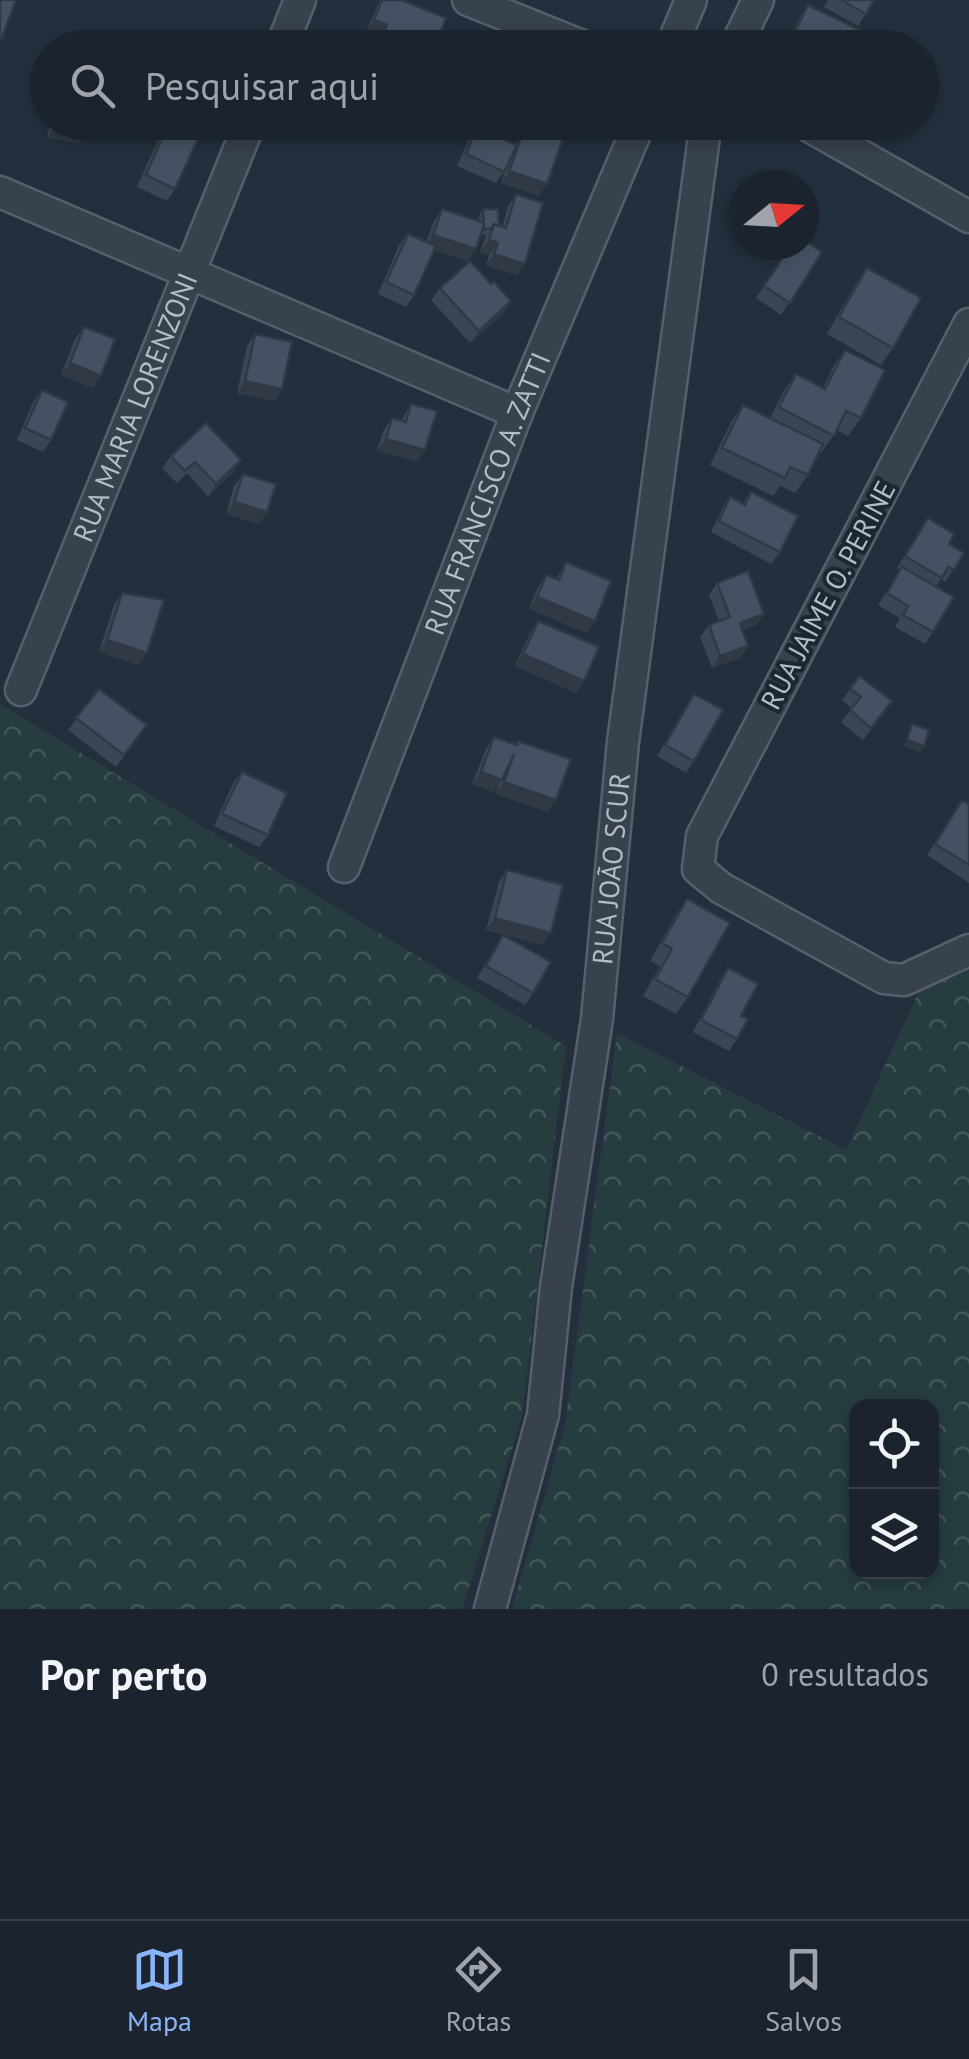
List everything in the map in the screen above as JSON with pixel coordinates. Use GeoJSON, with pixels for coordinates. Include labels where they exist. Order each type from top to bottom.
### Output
{"type":"FeatureCollection","features":[{"type":"Feature","properties":{"kind":"street"},"geometry":{"type":"LineString","coordinates":[[288,30],[300,0]]}},
{"type":"Feature","properties":{"kind":"street"},"geometry":{"type":"LineString","coordinates":[[468,0],[543,30]]}},
{"type":"Feature","properties":{"kind":"street"},"geometry":{"type":"LineString","coordinates":[[679,30],[691,0]]}},
{"type":"Feature","properties":{"kind":"street"},"geometry":{"type":"LineString","coordinates":[[744,30],[758,0]]}},
{"type":"Feature","properties":{"kind":"street","name":"RUA MARIA LORENZONI"},"geometry":{"type":"LineString","coordinates":[[20,690],[243,140]]}},
{"type":"Feature","properties":{"kind":"street","name":"RUA FRANCISCO A. ZATTI"},"geometry":{"type":"LineString","coordinates":[[344,867],[517,413],[632,140]]}},
{"type":"Feature","properties":{"kind":"street","name":"RUA JOÃO SCUR"},"geometry":{"type":"LineString","coordinates":[[490,1609],[543,1415],[556,1287],[597,1019],[623,742],[704,140]]}},
{"type":"Feature","properties":{"kind":"street"},"geometry":{"type":"LineString","coordinates":[[834,140],[969,217]]}},
{"type":"Feature","properties":{"kind":"street"},"geometry":{"type":"LineString","coordinates":[[0,192],[517,413]]}},
{"type":"Feature","properties":{"kind":"street","name":"RUA JAIME O. PERINE"},"geometry":{"type":"LineString","coordinates":[[969,324],[702,836],[698,868],[721,888],[884,978],[904,980],[969,950]]}},
{"type":"Feature","properties":{"kind":"green space"},"geometry":{"type":"Polygon","coordinates":[[[0,704],[566,1046],[522,1417],[462,1609],[0,1609],[0,704]]]}},
{"type":"Feature","properties":{"kind":"green space"},"geometry":{"type":"Polygon","coordinates":[[[969,962],[969,1609],[512,1609],[565,1424],[617,1033],[846,1150],[920,989],[969,962]]]}},
{"type":"Feature","properties":{"kind":"building"},"geometry":{"type":"Polygon","coordinates":[[[0,0],[16,0],[1,40],[0,40],[0,0]]]}},
{"type":"Feature","properties":{"kind":"building"},"geometry":{"type":"Polygon","coordinates":[[[382,0],[402,0],[446,18],[442,30],[385,30],[387,25],[374,20],[382,0]]]}},
{"type":"Feature","properties":{"kind":"building"},"geometry":{"type":"Polygon","coordinates":[[[841,0],[874,0],[866,14],[841,0]]]}},
{"type":"Feature","properties":{"kind":"building"},"geometry":{"type":"Polygon","coordinates":[[[808,5],[860,30],[796,30],[808,5]]]}},
{"type":"Feature","properties":{"kind":"building"},"geometry":{"type":"Polygon","coordinates":[[[161,140],[198,140],[175,189],[146,175],[161,140]]]}},
{"type":"Feature","properties":{"kind":"building"},"geometry":{"type":"Polygon","coordinates":[[[472,140],[506,140],[517,145],[504,172],[466,154],[472,140]]]}},
{"type":"Feature","properties":{"kind":"building"},"geometry":{"type":"Polygon","coordinates":[[[520,140],[563,140],[547,184],[509,171],[520,140]]]}},
{"type":"Feature","properties":{"kind":"building"},"geometry":{"type":"Polygon","coordinates":[[[516,194],[543,203],[525,264],[494,254],[498,243],[489,240],[494,224],[506,228],[516,194]]]}},
{"type":"Feature","properties":{"kind":"building"},"geometry":{"type":"Polygon","coordinates":[[[442,209],[485,223],[476,249],[433,235],[442,209]]]}},
{"type":"Feature","properties":{"kind":"building"},"geometry":{"type":"Polygon","coordinates":[[[483,209],[498,209],[499,226],[484,229],[483,209]]]}},
{"type":"Feature","properties":{"kind":"building"},"geometry":{"type":"Polygon","coordinates":[[[408,234],[436,246],[414,295],[386,282],[408,234]]]}},
{"type":"Feature","properties":{"kind":"building"},"geometry":{"type":"Polygon","coordinates":[[[781,260],[817,260],[790,303],[764,286],[781,260]]]}},
{"type":"Feature","properties":{"kind":"building"},"geometry":{"type":"Polygon","coordinates":[[[470,261],[511,301],[479,331],[440,288],[470,261]]]}},
{"type":"Feature","properties":{"kind":"building"},"geometry":{"type":"Polygon","coordinates":[[[867,268],[921,298],[893,348],[839,317],[867,268]]]}},
{"type":"Feature","properties":{"kind":"building"},"geometry":{"type":"Polygon","coordinates":[[[84,327],[115,339],[101,376],[70,363],[84,327]]]}},
{"type":"Feature","properties":{"kind":"building"},"geometry":{"type":"Polygon","coordinates":[[[255,334],[292,342],[282,389],[245,381],[255,334]]]}},
{"type":"Feature","properties":{"kind":"building"},"geometry":{"type":"Polygon","coordinates":[[[845,350],[885,370],[861,418],[846,411],[834,436],[779,407],[796,374],[825,389],[845,350]]]}},
{"type":"Feature","properties":{"kind":"building"},"geometry":{"type":"Polygon","coordinates":[[[42,390],[68,402],[51,440],[25,428],[42,390]]]}},
{"type":"Feature","properties":{"kind":"building"},"geometry":{"type":"Polygon","coordinates":[[[411,404],[437,411],[425,450],[386,439],[392,418],[406,422],[411,404]]]}},
{"type":"Feature","properties":{"kind":"building"},"geometry":{"type":"Polygon","coordinates":[[[743,405],[823,444],[808,475],[790,467],[785,478],[722,448],[743,405]]]}},
{"type":"Feature","properties":{"kind":"building"},"geometry":{"type":"Polygon","coordinates":[[[206,423],[241,460],[216,484],[195,462],[185,471],[171,456],[206,423]]]}},
{"type":"Feature","properties":{"kind":"building"},"geometry":{"type":"Polygon","coordinates":[[[243,474],[276,484],[267,512],[234,502],[243,474]]]}},
{"type":"Feature","properties":{"kind":"building"},"geometry":{"type":"Polygon","coordinates":[[[751,492],[798,516],[780,552],[719,521],[730,497],[745,505],[751,492]]]}},
{"type":"Feature","properties":{"kind":"building"},"geometry":{"type":"Polygon","coordinates":[[[928,518],[954,534],[949,544],[964,553],[954,570],[948,567],[942,578],[905,556],[928,518]]]}},
{"type":"Feature","properties":{"kind":"building"},"geometry":{"type":"Polygon","coordinates":[[[566,562],[611,581],[595,621],[537,597],[546,575],[559,580],[566,562]]]}},
{"type":"Feature","properties":{"kind":"building"},"geometry":{"type":"Polygon","coordinates":[[[902,567],[954,597],[933,632],[903,615],[908,606],[887,593],[902,567]]]}},
{"type":"Feature","properties":{"kind":"building"},"geometry":{"type":"Polygon","coordinates":[[[748,571],[764,614],[740,623],[748,646],[720,656],[709,625],[730,617],[717,583],[748,571]]]}},
{"type":"Feature","properties":{"kind":"building"},"geometry":{"type":"Polygon","coordinates":[[[122,593],[164,600],[147,653],[107,640],[122,593]]]}},
{"type":"Feature","properties":{"kind":"building"},"geometry":{"type":"Polygon","coordinates":[[[538,621],[599,647],[584,681],[523,654],[538,621]]]}},
{"type":"Feature","properties":{"kind":"building"},"geometry":{"type":"Polygon","coordinates":[[[860,676],[892,701],[871,728],[850,710],[861,697],[850,688],[860,676]]]}},
{"type":"Feature","properties":{"kind":"building"},"geometry":{"type":"Polygon","coordinates":[[[99,689],[147,725],[124,755],[76,718],[99,689]]]}},
{"type":"Feature","properties":{"kind":"building"},"geometry":{"type":"Polygon","coordinates":[[[694,694],[723,710],[694,761],[665,745],[694,694]]]}},
{"type":"Feature","properties":{"kind":"building"},"geometry":{"type":"Polygon","coordinates":[[[912,724],[929,730],[924,746],[907,740],[912,724]]]}},
{"type":"Feature","properties":{"kind":"building"},"geometry":{"type":"Polygon","coordinates":[[[494,737],[571,759],[556,800],[504,782],[514,754],[502,780],[481,772],[494,737]]]}},
{"type":"Feature","properties":{"kind":"building"},"geometry":{"type":"Polygon","coordinates":[[[242,772],[287,793],[268,835],[222,814],[242,772]]]}},
{"type":"Feature","properties":{"kind":"building"},"geometry":{"type":"Polygon","coordinates":[[[962,800],[969,804],[969,865],[935,844],[962,800]]]}},
{"type":"Feature","properties":{"kind":"building"},"geometry":{"type":"Polygon","coordinates":[[[507,870],[563,885],[551,933],[495,918],[507,870]]]}},
{"type":"Feature","properties":{"kind":"building"},"geometry":{"type":"Polygon","coordinates":[[[687,899],[730,923],[688,997],[655,979],[672,949],[662,943],[687,899]]]}},
{"type":"Feature","properties":{"kind":"building"},"geometry":{"type":"Polygon","coordinates":[[[503,935],[551,962],[533,993],[486,966],[503,935]]]}},
{"type":"Feature","properties":{"kind":"building"},"geometry":{"type":"Polygon","coordinates":[[[728,968],[758,984],[741,1016],[748,1019],[737,1039],[701,1020],[728,968]]]}}]}
